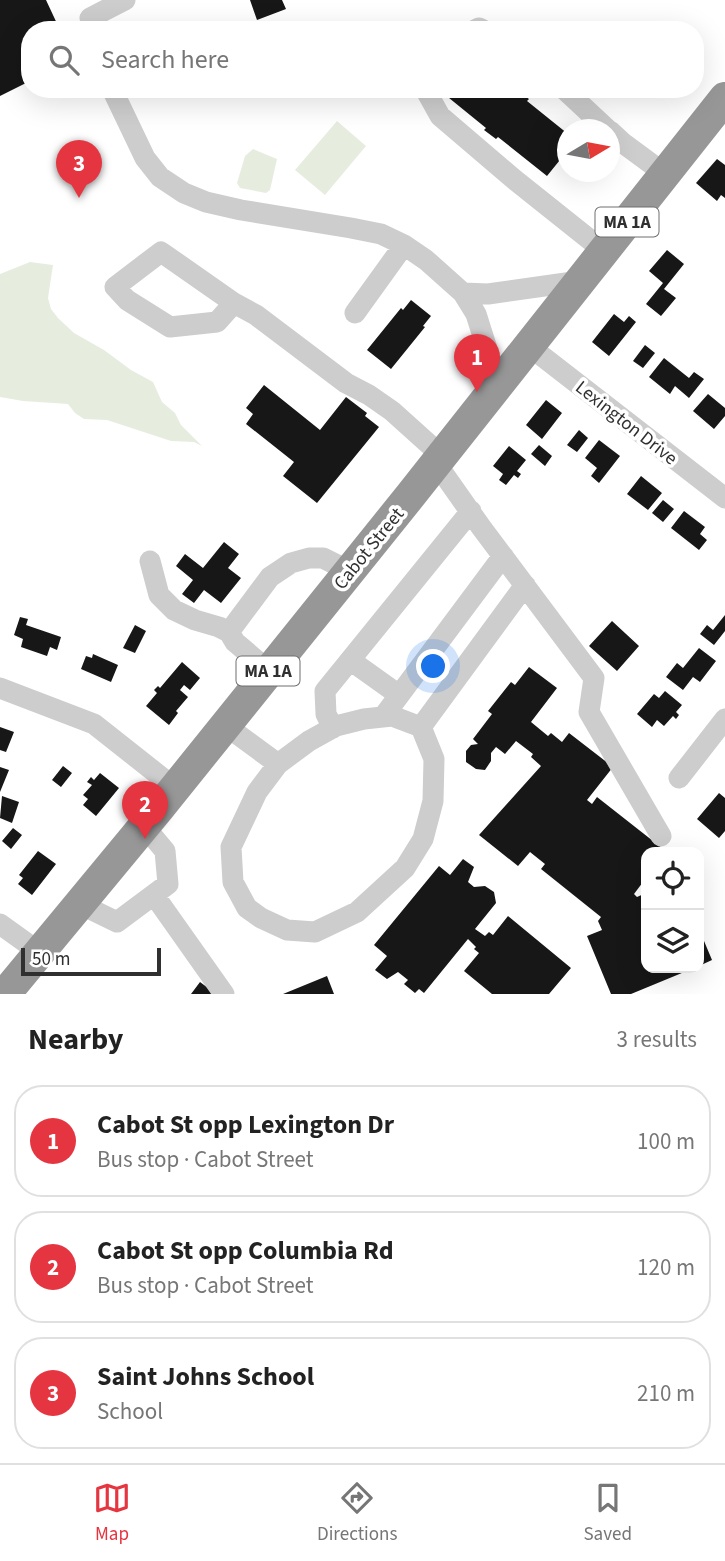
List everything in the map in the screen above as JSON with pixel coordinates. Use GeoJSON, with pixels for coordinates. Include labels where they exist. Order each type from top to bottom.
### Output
{"type":"FeatureCollection","features":[{"type":"Feature","properties":{"kind":"highway","name":"Cabot Street"},"geometry":{"type":"LineString","coordinates":[[5,994],[175,788],[725,99]]}},
{"type":"Feature","properties":{"kind":"street"},"geometry":{"type":"LineString","coordinates":[[87,16],[123,1]]}},
{"type":"Feature","properties":{"kind":"street"},"geometry":{"type":"LineString","coordinates":[[116,98],[145,158],[160,177],[184,193],[242,211],[381,234],[426,260],[463,293],[475,314],[488,352],[494,391]]}},
{"type":"Feature","properties":{"kind":"street"},"geometry":{"type":"LineString","coordinates":[[430,98],[440,116],[604,251]]}},
{"type":"Feature","properties":{"kind":"street"},"geometry":{"type":"LineString","coordinates":[[574,98],[597,119]]}},
{"type":"Feature","properties":{"kind":"street"},"geometry":{"type":"LineString","coordinates":[[620,140],[665,174]]}},
{"type":"Feature","properties":{"kind":"street"},"geometry":{"type":"LineString","coordinates":[[355,313],[404,245]]}},
{"type":"Feature","properties":{"kind":"street"},"geometry":{"type":"LineString","coordinates":[[234,303],[217,322],[170,327],[127,300],[115,287],[161,252],[234,303],[256,315],[346,383],[392,411],[439,459],[471,511],[594,678],[589,712],[661,836]]}},
{"type":"Feature","properties":{"kind":"street"},"geometry":{"type":"LineString","coordinates":[[463,293],[488,295],[580,281]]}},
{"type":"Feature","properties":{"kind":"street","name":"Lexington Drive"},"geometry":{"type":"LineString","coordinates":[[529,346],[725,498]]}},
{"type":"Feature","properties":{"kind":"street"},"geometry":{"type":"LineString","coordinates":[[333,728],[326,714],[325,691],[471,511]]}},
{"type":"Feature","properties":{"kind":"street"},"geometry":{"type":"LineString","coordinates":[[383,717],[503,556]]}},
{"type":"Feature","properties":{"kind":"street"},"geometry":{"type":"LineString","coordinates":[[229,632],[270,577],[291,563],[309,558],[323,558],[349,571]]}},
{"type":"Feature","properties":{"kind":"street"},"geometry":{"type":"LineString","coordinates":[[150,561],[159,594],[174,610],[195,621],[229,632],[235,642],[269,671]]}},
{"type":"Feature","properties":{"kind":"street"},"geometry":{"type":"LineString","coordinates":[[421,727],[525,585]]}},
{"type":"Feature","properties":{"kind":"street"},"geometry":{"type":"LineString","coordinates":[[351,660],[399,695]]}},
{"type":"Feature","properties":{"kind":"street"},"geometry":{"type":"LineString","coordinates":[[0,688],[94,723],[175,788]]}},
{"type":"Feature","properties":{"kind":"street"},"geometry":{"type":"LineString","coordinates":[[393,716],[421,727],[434,759],[433,801],[423,839],[405,868],[357,912],[315,932],[287,930],[247,908],[233,881],[231,847],[257,792],[278,764],[309,741],[333,728],[364,719],[393,716]]}},
{"type":"Feature","properties":{"kind":"street"},"geometry":{"type":"LineString","coordinates":[[679,778],[725,719]]}},
{"type":"Feature","properties":{"kind":"street"},"geometry":{"type":"LineString","coordinates":[[225,725],[278,764]]}},
{"type":"Feature","properties":{"kind":"street"},"geometry":{"type":"LineString","coordinates":[[80,904],[117,922],[168,884],[165,851],[144,826]]}},
{"type":"Feature","properties":{"kind":"street"},"geometry":{"type":"LineString","coordinates":[[154,895],[224,994]]}},
{"type":"Feature","properties":{"kind":"street"},"geometry":{"type":"LineString","coordinates":[[0,923],[39,952]]}},
{"type":"Feature","properties":{"kind":"shaded area"},"geometry":{"type":"Polygon","coordinates":[[[337,121],[366,146],[325,195],[295,170],[337,121]]]}},
{"type":"Feature","properties":{"kind":"shaded area"},"geometry":{"type":"Polygon","coordinates":[[[253,149],[277,159],[270,190],[266,193],[240,188],[237,183],[245,156],[253,149]]]}},
{"type":"Feature","properties":{"kind":"shaded area"},"geometry":{"type":"Polygon","coordinates":[[[30,262],[53,265],[48,298],[51,309],[58,318],[74,333],[153,382],[162,402],[175,413],[181,425],[202,446],[194,442],[171,441],[107,420],[84,419],[68,404],[0,397],[0,274],[30,262]]]}},
{"type":"Feature","properties":{"kind":"building"},"geometry":{"type":"Polygon","coordinates":[[[0,0],[46,0],[56,21],[21,21],[21,86],[0,96],[0,0]]]}},
{"type":"Feature","properties":{"kind":"building"},"geometry":{"type":"Polygon","coordinates":[[[250,0],[282,0],[286,9],[257,20],[250,0]]]}},
{"type":"Feature","properties":{"kind":"building"},"geometry":{"type":"Polygon","coordinates":[[[449,98],[528,98],[527,101],[557,125],[557,164],[547,176],[498,137],[496,139],[484,130],[486,128],[449,98]]]}},
{"type":"Feature","properties":{"kind":"building"},"geometry":{"type":"Polygon","coordinates":[[[717,159],[725,165],[725,198],[721,195],[717,201],[696,183],[717,159]]]}},
{"type":"Feature","properties":{"kind":"building"},"geometry":{"type":"Polygon","coordinates":[[[667,250],[684,264],[664,289],[676,298],[661,316],[646,304],[663,283],[649,271],[667,250]]]}},
{"type":"Feature","properties":{"kind":"building"},"geometry":{"type":"Polygon","coordinates":[[[411,300],[431,316],[391,369],[367,350],[401,308],[403,310],[411,300]]]}},
{"type":"Feature","properties":{"kind":"building"},"geometry":{"type":"Polygon","coordinates":[[[614,314],[624,322],[629,316],[636,322],[609,356],[592,342],[614,314]]]}},
{"type":"Feature","properties":{"kind":"building"},"geometry":{"type":"Polygon","coordinates":[[[645,345],[655,353],[643,368],[633,361],[645,345]]]}},
{"type":"Feature","properties":{"kind":"building"},"geometry":{"type":"Polygon","coordinates":[[[664,358],[689,378],[694,372],[704,379],[689,398],[675,386],[670,394],[649,377],[664,358]]]}},
{"type":"Feature","properties":{"kind":"building"},"geometry":{"type":"Polygon","coordinates":[[[264,385],[320,430],[346,397],[367,413],[365,416],[379,427],[317,503],[283,476],[294,462],[246,424],[253,414],[246,408],[264,385]]]}},
{"type":"Feature","properties":{"kind":"building"},"geometry":{"type":"Polygon","coordinates":[[[708,394],[725,408],[725,416],[714,429],[693,411],[708,394]]]}},
{"type":"Feature","properties":{"kind":"building"},"geometry":{"type":"Polygon","coordinates":[[[546,400],[562,413],[542,439],[526,425],[546,400]]]}},
{"type":"Feature","properties":{"kind":"building"},"geometry":{"type":"Polygon","coordinates":[[[579,430],[588,438],[577,452],[567,445],[579,430]]]}},
{"type":"Feature","properties":{"kind":"building"},"geometry":{"type":"Polygon","coordinates":[[[599,440],[620,456],[599,483],[591,476],[597,468],[585,458],[599,440]]]}},
{"type":"Feature","properties":{"kind":"building"},"geometry":{"type":"Polygon","coordinates":[[[539,445],[552,456],[545,466],[531,454],[539,445]]]}},
{"type":"Feature","properties":{"kind":"building"},"geometry":{"type":"Polygon","coordinates":[[[509,446],[526,460],[517,471],[521,474],[518,478],[514,475],[506,485],[499,480],[503,474],[493,466],[509,446]]]}},
{"type":"Feature","properties":{"kind":"building"},"geometry":{"type":"Polygon","coordinates":[[[641,476],[662,493],[648,510],[627,494],[641,476]]]}},
{"type":"Feature","properties":{"kind":"building"},"geometry":{"type":"Polygon","coordinates":[[[663,500],[674,509],[663,522],[652,513],[663,500]]]}},
{"type":"Feature","properties":{"kind":"building"},"geometry":{"type":"Polygon","coordinates":[[[684,511],[705,527],[700,534],[707,540],[699,550],[671,528],[684,511]]]}},
{"type":"Feature","properties":{"kind":"building"},"geometry":{"type":"Polygon","coordinates":[[[224,542],[239,554],[228,568],[241,578],[221,603],[204,590],[194,603],[182,594],[193,580],[176,566],[185,554],[203,568],[224,542]]]}},
{"type":"Feature","properties":{"kind":"building"},"geometry":{"type":"Polygon","coordinates":[[[725,615],[725,631],[714,645],[700,634],[707,625],[713,630],[725,615]]]}},
{"type":"Feature","properties":{"kind":"building"},"geometry":{"type":"Polygon","coordinates":[[[20,617],[28,619],[26,625],[61,637],[57,650],[50,647],[47,656],[21,647],[23,639],[14,635],[20,617]]]}},
{"type":"Feature","properties":{"kind":"building"},"geometry":{"type":"Polygon","coordinates":[[[612,621],[639,646],[617,671],[589,646],[612,621]]]}},
{"type":"Feature","properties":{"kind":"building"},"geometry":{"type":"Polygon","coordinates":[[[135,625],[146,631],[135,653],[123,648],[135,625]]]}},
{"type":"Feature","properties":{"kind":"building"},"geometry":{"type":"Polygon","coordinates":[[[699,648],[716,661],[700,682],[693,677],[683,690],[666,677],[677,663],[683,668],[699,648]]]}},
{"type":"Feature","properties":{"kind":"building"},"geometry":{"type":"Polygon","coordinates":[[[93,654],[118,665],[111,682],[81,669],[86,656],[92,658],[93,654]]]}},
{"type":"Feature","properties":{"kind":"building"},"geometry":{"type":"Polygon","coordinates":[[[182,662],[200,678],[190,690],[184,685],[180,690],[188,697],[169,725],[146,706],[157,693],[154,690],[158,686],[160,688],[182,662]]]}},
{"type":"Feature","properties":{"kind":"building"},"geometry":{"type":"Polygon","coordinates":[[[529,667],[557,688],[531,722],[548,736],[551,733],[562,742],[569,733],[613,767],[587,800],[592,804],[597,797],[661,847],[641,847],[641,885],[634,894],[637,897],[641,895],[641,973],[682,973],[631,994],[611,994],[587,936],[602,930],[598,921],[601,917],[541,869],[545,864],[530,852],[518,866],[479,835],[541,766],[531,757],[533,754],[516,741],[505,754],[496,747],[485,770],[476,769],[466,762],[466,751],[471,745],[478,744],[473,739],[492,714],[488,711],[511,682],[515,685],[529,667]]]}},
{"type":"Feature","properties":{"kind":"building"},"geometry":{"type":"Polygon","coordinates":[[[665,691],[682,705],[676,712],[679,715],[676,719],[673,716],[664,726],[657,720],[652,727],[637,714],[654,694],[659,698],[665,691]]]}},
{"type":"Feature","properties":{"kind":"building"},"geometry":{"type":"Polygon","coordinates":[[[0,727],[14,732],[6,752],[0,750],[0,727]]]}},
{"type":"Feature","properties":{"kind":"building"},"geometry":{"type":"Polygon","coordinates":[[[63,766],[72,773],[61,787],[52,780],[63,766]]]}},
{"type":"Feature","properties":{"kind":"building"},"geometry":{"type":"Polygon","coordinates":[[[0,767],[9,770],[0,792],[0,767]]]}},
{"type":"Feature","properties":{"kind":"building"},"geometry":{"type":"Polygon","coordinates":[[[100,773],[119,788],[96,816],[83,805],[88,799],[83,795],[92,785],[87,782],[91,777],[94,780],[100,773]]]}},
{"type":"Feature","properties":{"kind":"building"},"geometry":{"type":"Polygon","coordinates":[[[719,793],[725,798],[725,831],[719,838],[697,819],[719,793]]]}},
{"type":"Feature","properties":{"kind":"building"},"geometry":{"type":"Polygon","coordinates":[[[2,796],[19,802],[12,823],[0,818],[2,796]]]}},
{"type":"Feature","properties":{"kind":"building"},"geometry":{"type":"Polygon","coordinates":[[[13,828],[22,835],[11,849],[2,841],[13,828]]]}},
{"type":"Feature","properties":{"kind":"building"},"geometry":{"type":"Polygon","coordinates":[[[38,851],[56,864],[32,895],[18,884],[23,878],[19,875],[38,851]]]}},
{"type":"Feature","properties":{"kind":"building"},"geometry":{"type":"Polygon","coordinates":[[[463,859],[474,867],[468,882],[474,887],[485,886],[494,892],[496,903],[475,929],[485,936],[489,932],[493,935],[508,916],[571,968],[549,994],[492,994],[464,971],[479,953],[468,939],[424,993],[419,989],[415,993],[404,984],[408,980],[398,972],[387,979],[375,970],[387,956],[374,945],[439,866],[450,875],[463,859]]]}},
{"type":"Feature","properties":{"kind":"building"},"geometry":{"type":"Polygon","coordinates":[[[704,941],[712,960],[704,964],[704,941]]]}},
{"type":"Feature","properties":{"kind":"building"},"geometry":{"type":"Polygon","coordinates":[[[327,976],[334,994],[283,994],[327,976]]]}},
{"type":"Feature","properties":{"kind":"building"},"geometry":{"type":"Polygon","coordinates":[[[200,982],[216,994],[191,994],[200,982]]]}},
{"type":"Feature","properties":{"kind":"place","name":"Saint Johns School"},"geometry":{"type":"Point","coordinates":[79,198]}},
{"type":"Feature","properties":{"kind":"place","name":"Cabot St opp Lexington Dr"},"geometry":{"type":"Point","coordinates":[477,392]}},
{"type":"Feature","properties":{"kind":"place","name":"Cabot St opp Columbia Rd"},"geometry":{"type":"Point","coordinates":[145,839]}}]}
